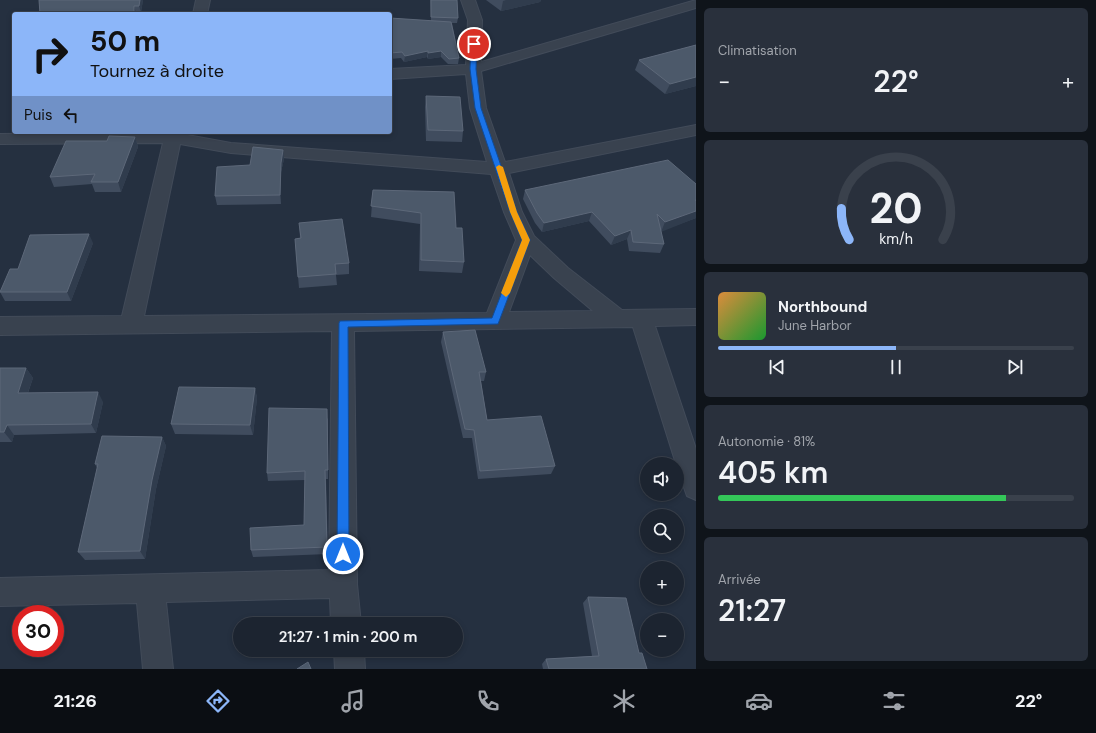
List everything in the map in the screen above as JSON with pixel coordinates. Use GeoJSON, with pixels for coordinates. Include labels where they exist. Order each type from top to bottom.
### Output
{"type":"FeatureCollection","features":[{"type":"Feature","properties":{"kind":"street"},"geometry":{"type":"LineString","coordinates":[[200,12],[203,0]]}},
{"type":"Feature","properties":{"kind":"street"},"geometry":{"type":"LineString","coordinates":[[468,0],[475,20],[473,69],[478,108],[514,212],[526,240],[561,272],[617,318]]}},
{"type":"Feature","properties":{"kind":"street"},"geometry":{"type":"LineString","coordinates":[[392,74],[473,69],[696,4]]}},
{"type":"Feature","properties":{"kind":"street"},"geometry":{"type":"LineString","coordinates":[[0,140],[173,135],[231,148],[500,169],[696,130]]}},
{"type":"Feature","properties":{"kind":"street"},"geometry":{"type":"LineString","coordinates":[[132,324],[173,135]]}},
{"type":"Feature","properties":{"kind":"street"},"geometry":{"type":"LineString","coordinates":[[495,321],[526,240]]}},
{"type":"Feature","properties":{"kind":"street"},"geometry":{"type":"LineString","coordinates":[[0,326],[343,323],[696,317]]}},
{"type":"Feature","properties":{"kind":"street"},"geometry":{"type":"LineString","coordinates":[[641,318],[696,488]]}},
{"type":"Feature","properties":{"kind":"street"},"geometry":{"type":"LineString","coordinates":[[343,323],[343,584],[345,617]]}},
{"type":"Feature","properties":{"kind":"street"},"geometry":{"type":"LineString","coordinates":[[0,592],[343,584]]}},
{"type":"Feature","properties":{"kind":"street"},"geometry":{"type":"LineString","coordinates":[[150,589],[158,669]]}},
{"type":"Feature","properties":{"kind":"street"},"geometry":{"type":"LineString","coordinates":[[349,657],[350,669]]}},
{"type":"Feature","properties":{"kind":"building"},"geometry":{"type":"Polygon","coordinates":[[[39,0],[140,0],[139,6],[134,6],[134,12],[40,12],[39,0]]]}},
{"type":"Feature","properties":{"kind":"building"},"geometry":{"type":"Polygon","coordinates":[[[431,0],[457,0],[458,18],[431,17],[431,0]]]}},
{"type":"Feature","properties":{"kind":"building"},"geometry":{"type":"Polygon","coordinates":[[[392,18],[451,22],[459,58],[449,59],[441,51],[428,53],[428,51],[405,56],[402,52],[392,53],[392,18]]]}},
{"type":"Feature","properties":{"kind":"building"},"geometry":{"type":"Polygon","coordinates":[[[696,45],[696,77],[670,84],[639,60],[696,45]]]}},
{"type":"Feature","properties":{"kind":"building"},"geometry":{"type":"Polygon","coordinates":[[[426,96],[460,97],[463,131],[428,130],[426,96]]]}},
{"type":"Feature","properties":{"kind":"building"},"geometry":{"type":"Polygon","coordinates":[[[109,136],[135,137],[118,182],[91,182],[95,174],[50,177],[66,141],[107,141],[109,136]]]}},
{"type":"Feature","properties":{"kind":"building"},"geometry":{"type":"Polygon","coordinates":[[[253,147],[283,150],[280,195],[215,196],[217,167],[250,165],[253,147]]]}},
{"type":"Feature","properties":{"kind":"building"},"geometry":{"type":"Polygon","coordinates":[[[668,160],[696,184],[696,211],[665,222],[657,214],[664,244],[633,242],[631,230],[615,236],[592,212],[544,223],[525,190],[668,160]]]}},
{"type":"Feature","properties":{"kind":"building"},"geometry":{"type":"Polygon","coordinates":[[[373,190],[454,192],[456,228],[462,228],[464,262],[421,260],[421,213],[371,206],[373,190]]]}},
{"type":"Feature","properties":{"kind":"building"},"geometry":{"type":"Polygon","coordinates":[[[342,219],[349,263],[335,264],[336,274],[298,277],[295,239],[301,238],[299,223],[342,219]]]}},
{"type":"Feature","properties":{"kind":"building"},"geometry":{"type":"Polygon","coordinates":[[[89,234],[67,292],[0,292],[10,269],[18,269],[30,235],[89,234]]]}},
{"type":"Feature","properties":{"kind":"building"},"geometry":{"type":"Polygon","coordinates":[[[475,330],[486,372],[479,372],[487,420],[541,416],[555,466],[480,471],[474,430],[465,429],[443,332],[475,330]]]}},
{"type":"Feature","properties":{"kind":"building"},"geometry":{"type":"Polygon","coordinates":[[[0,368],[26,368],[18,393],[98,392],[91,424],[7,425],[4,432],[0,432],[0,368]]]}},
{"type":"Feature","properties":{"kind":"building"},"geometry":{"type":"Polygon","coordinates":[[[179,387],[255,388],[250,425],[171,424],[179,387]]]}},
{"type":"Feature","properties":{"kind":"building"},"geometry":{"type":"Polygon","coordinates":[[[269,408],[327,409],[328,470],[325,470],[327,547],[251,550],[250,528],[304,525],[305,471],[267,473],[269,408]]]}},
{"type":"Feature","properties":{"kind":"building"},"geometry":{"type":"Polygon","coordinates":[[[102,436],[162,437],[152,480],[140,551],[78,552],[98,464],[95,464],[102,436]]]}},
{"type":"Feature","properties":{"kind":"building"},"geometry":{"type":"Polygon","coordinates":[[[588,597],[626,598],[640,657],[643,657],[647,669],[549,669],[546,659],[599,656],[588,597]]]}},
{"type":"Feature","properties":{"kind":"building"},"geometry":{"type":"Polygon","coordinates":[[[308,662],[311,669],[297,669],[308,662]]]}},
{"type":"Feature","properties":{"kind":"slow traffic"},"geometry":{"type":"LineString","coordinates":[[499,167],[514,212],[526,240],[506,293]]}},
{"type":"Feature","properties":{"kind":"route"},"geometry":{"type":"LineString","coordinates":[[343,554],[343,323],[495,321],[526,240],[514,212],[478,108],[473,69],[474,44]]}}]}
